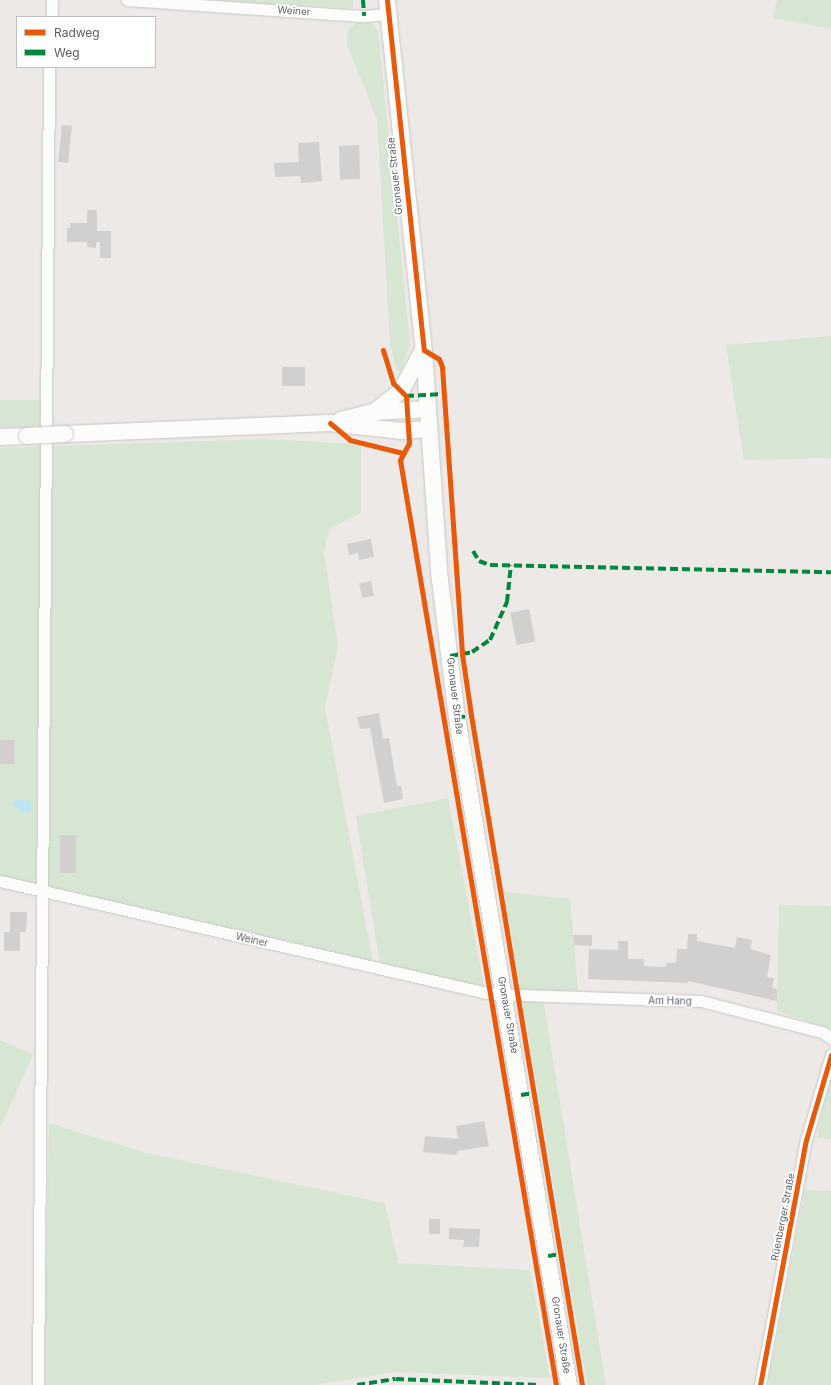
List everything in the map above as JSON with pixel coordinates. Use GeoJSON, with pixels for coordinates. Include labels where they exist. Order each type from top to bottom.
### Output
{"type":"FeatureCollection","features":[{"type":"Feature","properties":{"kind":"main road","name":"Gronauer Straße"},"geometry":{"type":"LineString","coordinates":[[387,7],[424,350],[439,572],[457,718],[569,1385]]}},
{"type":"Feature","properties":{"kind":"main road"},"geometry":{"type":"LineString","coordinates":[[374,412],[401,391],[424,350]]}},
{"type":"Feature","properties":{"kind":"main road"},"geometry":{"type":"LineString","coordinates":[[330,422],[374,412],[428,409]]}},
{"type":"Feature","properties":{"kind":"main road"},"geometry":{"type":"LineString","coordinates":[[0,437],[330,422],[401,430],[429,429]]}},
{"type":"Feature","properties":{"kind":"street"},"geometry":{"type":"LineString","coordinates":[[52,0],[52,16]]}},
{"type":"Feature","properties":{"kind":"street","name":"Weiner"},"geometry":{"type":"LineString","coordinates":[[127,0],[364,16],[387,7]]}},
{"type":"Feature","properties":{"kind":"street"},"geometry":{"type":"LineString","coordinates":[[38,1385],[49,68]]}},
{"type":"Feature","properties":{"kind":"street","name":"Weiner"},"geometry":{"type":"LineString","coordinates":[[0,881],[42,893],[504,996]]}},
{"type":"Feature","properties":{"kind":"street","name":"Am Hang"},"geometry":{"type":"LineString","coordinates":[[504,996],[701,1001],[822,1032],[831,1038]]}},
{"type":"Feature","properties":{"kind":"street","name":"Rüenberger Straße"},"geometry":{"type":"LineString","coordinates":[[760,1385],[806,1140],[831,1055]]}},
{"type":"Feature","properties":{"kind":"green space"},"geometry":{"type":"Polygon","coordinates":[[[189,0],[353,0],[353,8],[189,0]]]}},
{"type":"Feature","properties":{"kind":"green space"},"geometry":{"type":"Polygon","coordinates":[[[777,0],[831,0],[831,29],[773,18],[777,0]]]}},
{"type":"Feature","properties":{"kind":"green space"},"geometry":{"type":"Polygon","coordinates":[[[359,22],[371,23],[378,30],[410,344],[402,369],[397,371],[390,344],[377,119],[347,45],[348,29],[359,22]]]}},
{"type":"Feature","properties":{"kind":"green space"},"geometry":{"type":"Polygon","coordinates":[[[831,336],[831,458],[744,460],[726,345],[831,336]]]}},
{"type":"Feature","properties":{"kind":"green space"},"geometry":{"type":"Polygon","coordinates":[[[0,400],[41,400],[41,427],[0,427],[0,400]]]}},
{"type":"Feature","properties":{"kind":"green space"},"geometry":{"type":"Polygon","coordinates":[[[260,439],[361,444],[361,513],[329,529],[324,553],[338,645],[325,708],[373,961],[47,890],[41,647],[36,884],[0,875],[0,448],[260,439]]]}},
{"type":"Feature","properties":{"kind":"green space"},"geometry":{"type":"Polygon","coordinates":[[[448,798],[484,987],[380,964],[356,816],[448,798]]]}},
{"type":"Feature","properties":{"kind":"green space"},"geometry":{"type":"Polygon","coordinates":[[[504,892],[570,899],[578,990],[542,992],[606,1385],[587,1385],[504,892]]]}},
{"type":"Feature","properties":{"kind":"green space"},"geometry":{"type":"Polygon","coordinates":[[[779,905],[831,906],[831,1029],[777,1011],[779,905]]]}},
{"type":"Feature","properties":{"kind":"green space"},"geometry":{"type":"Polygon","coordinates":[[[0,1040],[33,1055],[0,1129],[0,1040]]]}},
{"type":"Feature","properties":{"kind":"green space"},"geometry":{"type":"Polygon","coordinates":[[[831,1074],[831,1139],[817,1138],[829,1081],[831,1074]]]}},
{"type":"Feature","properties":{"kind":"green space"},"geometry":{"type":"Polygon","coordinates":[[[49,1123],[147,1153],[385,1203],[398,1263],[530,1270],[550,1378],[395,1372],[314,1385],[44,1385],[49,1123]]]}},
{"type":"Feature","properties":{"kind":"green space"},"geometry":{"type":"Polygon","coordinates":[[[805,1190],[831,1191],[831,1385],[768,1385],[805,1190]]]}},
{"type":"Feature","properties":{"kind":"water"},"geometry":{"type":"Polygon","coordinates":[[[16,800],[30,801],[32,806],[30,812],[22,813],[13,804],[16,800]]]}},
{"type":"Feature","properties":{"kind":"building"},"geometry":{"type":"Polygon","coordinates":[[[62,125],[72,126],[68,163],[58,162],[62,125]]]}},
{"type":"Feature","properties":{"kind":"building"},"geometry":{"type":"Polygon","coordinates":[[[319,142],[322,181],[301,183],[300,176],[275,177],[274,163],[299,162],[298,143],[319,142]]]}},
{"type":"Feature","properties":{"kind":"building"},"geometry":{"type":"Polygon","coordinates":[[[359,145],[360,179],[340,180],[339,146],[359,145]]]}},
{"type":"Feature","properties":{"kind":"building"},"geometry":{"type":"Polygon","coordinates":[[[87,210],[97,210],[97,231],[111,231],[111,258],[100,258],[100,242],[96,242],[96,248],[87,247],[87,242],[67,242],[67,228],[70,228],[70,223],[87,223],[87,210]]]}},
{"type":"Feature","properties":{"kind":"building"},"geometry":{"type":"Polygon","coordinates":[[[282,367],[305,367],[305,386],[282,386],[282,367]]]}},
{"type":"Feature","properties":{"kind":"building"},"geometry":{"type":"Polygon","coordinates":[[[371,539],[374,557],[359,560],[358,553],[349,555],[347,544],[371,539]]]}},
{"type":"Feature","properties":{"kind":"building"},"geometry":{"type":"Polygon","coordinates":[[[371,581],[374,596],[362,598],[359,583],[371,581]]]}},
{"type":"Feature","properties":{"kind":"building"},"geometry":{"type":"Polygon","coordinates":[[[529,609],[535,641],[517,645],[510,613],[529,609]]]}},
{"type":"Feature","properties":{"kind":"building"},"geometry":{"type":"Polygon","coordinates":[[[379,713],[383,739],[389,738],[397,786],[401,786],[403,799],[384,803],[370,728],[360,729],[357,717],[379,713]]]}},
{"type":"Feature","properties":{"kind":"building"},"geometry":{"type":"Polygon","coordinates":[[[0,740],[14,740],[14,764],[0,764],[0,740]]]}},
{"type":"Feature","properties":{"kind":"building"},"geometry":{"type":"Polygon","coordinates":[[[60,835],[76,835],[76,873],[60,873],[60,835]]]}},
{"type":"Feature","properties":{"kind":"building"},"geometry":{"type":"Polygon","coordinates":[[[10,912],[27,912],[26,932],[20,932],[20,951],[4,951],[4,932],[10,932],[10,912]]]}},
{"type":"Feature","properties":{"kind":"building"},"geometry":{"type":"Polygon","coordinates":[[[688,934],[697,934],[697,941],[735,948],[737,937],[752,940],[750,949],[771,955],[767,977],[774,978],[772,988],[777,989],[777,1001],[688,981],[688,983],[588,979],[589,949],[618,950],[618,941],[628,941],[628,959],[644,959],[644,966],[666,967],[666,963],[676,963],[677,949],[687,949],[688,934]]]}},
{"type":"Feature","properties":{"kind":"building"},"geometry":{"type":"Polygon","coordinates":[[[573,935],[592,935],[592,946],[574,945],[573,935]]]}},
{"type":"Feature","properties":{"kind":"building"},"geometry":{"type":"Polygon","coordinates":[[[484,1121],[489,1146],[457,1151],[457,1155],[423,1152],[425,1136],[458,1139],[456,1126],[484,1121]]]}},
{"type":"Feature","properties":{"kind":"building"},"geometry":{"type":"Polygon","coordinates":[[[429,1219],[440,1219],[440,1234],[429,1234],[429,1219]]]}},
{"type":"Feature","properties":{"kind":"building"},"geometry":{"type":"Polygon","coordinates":[[[449,1228],[480,1229],[479,1247],[463,1247],[464,1240],[449,1239],[449,1228]]]}},
{"type":"Feature","properties":{"kind":"marked path"},"geometry":{"type":"LineString","coordinates":[[363,0],[364,16]]}},
{"type":"Feature","properties":{"kind":"marked path"},"geometry":{"type":"LineString","coordinates":[[406,396],[444,394]]}},
{"type":"Feature","properties":{"kind":"marked path"},"geometry":{"type":"LineString","coordinates":[[473,551],[479,561],[490,565],[831,572]]}},
{"type":"Feature","properties":{"kind":"marked path"},"geometry":{"type":"LineString","coordinates":[[450,656],[472,652],[490,640],[507,602],[511,565]]}},
{"type":"Feature","properties":{"kind":"marked path"},"geometry":{"type":"LineString","coordinates":[[457,718],[471,715]]}},
{"type":"Feature","properties":{"kind":"marked path"},"geometry":{"type":"LineString","coordinates":[[521,1095],[534,1093]]}},
{"type":"Feature","properties":{"kind":"marked path"},"geometry":{"type":"LineString","coordinates":[[548,1256],[561,1254]]}},
{"type":"Feature","properties":{"kind":"marked path"},"geometry":{"type":"LineString","coordinates":[[357,1385],[396,1379],[540,1385]]}},
{"type":"Feature","properties":{"kind":"cycle path"},"geometry":{"type":"LineString","coordinates":[[387,0],[424,350],[439,359],[442,367],[462,654],[582,1385]]}},
{"type":"Feature","properties":{"kind":"cycle path"},"geometry":{"type":"LineString","coordinates":[[383,350],[393,383],[406,396],[409,443],[400,460],[556,1385]]}},
{"type":"Feature","properties":{"kind":"cycle path"},"geometry":{"type":"LineString","coordinates":[[330,423],[350,440],[403,453]]}},
{"type":"Feature","properties":{"kind":"cycle path"},"geometry":{"type":"LineString","coordinates":[[760,1385],[806,1140],[831,1055]]}}]}
